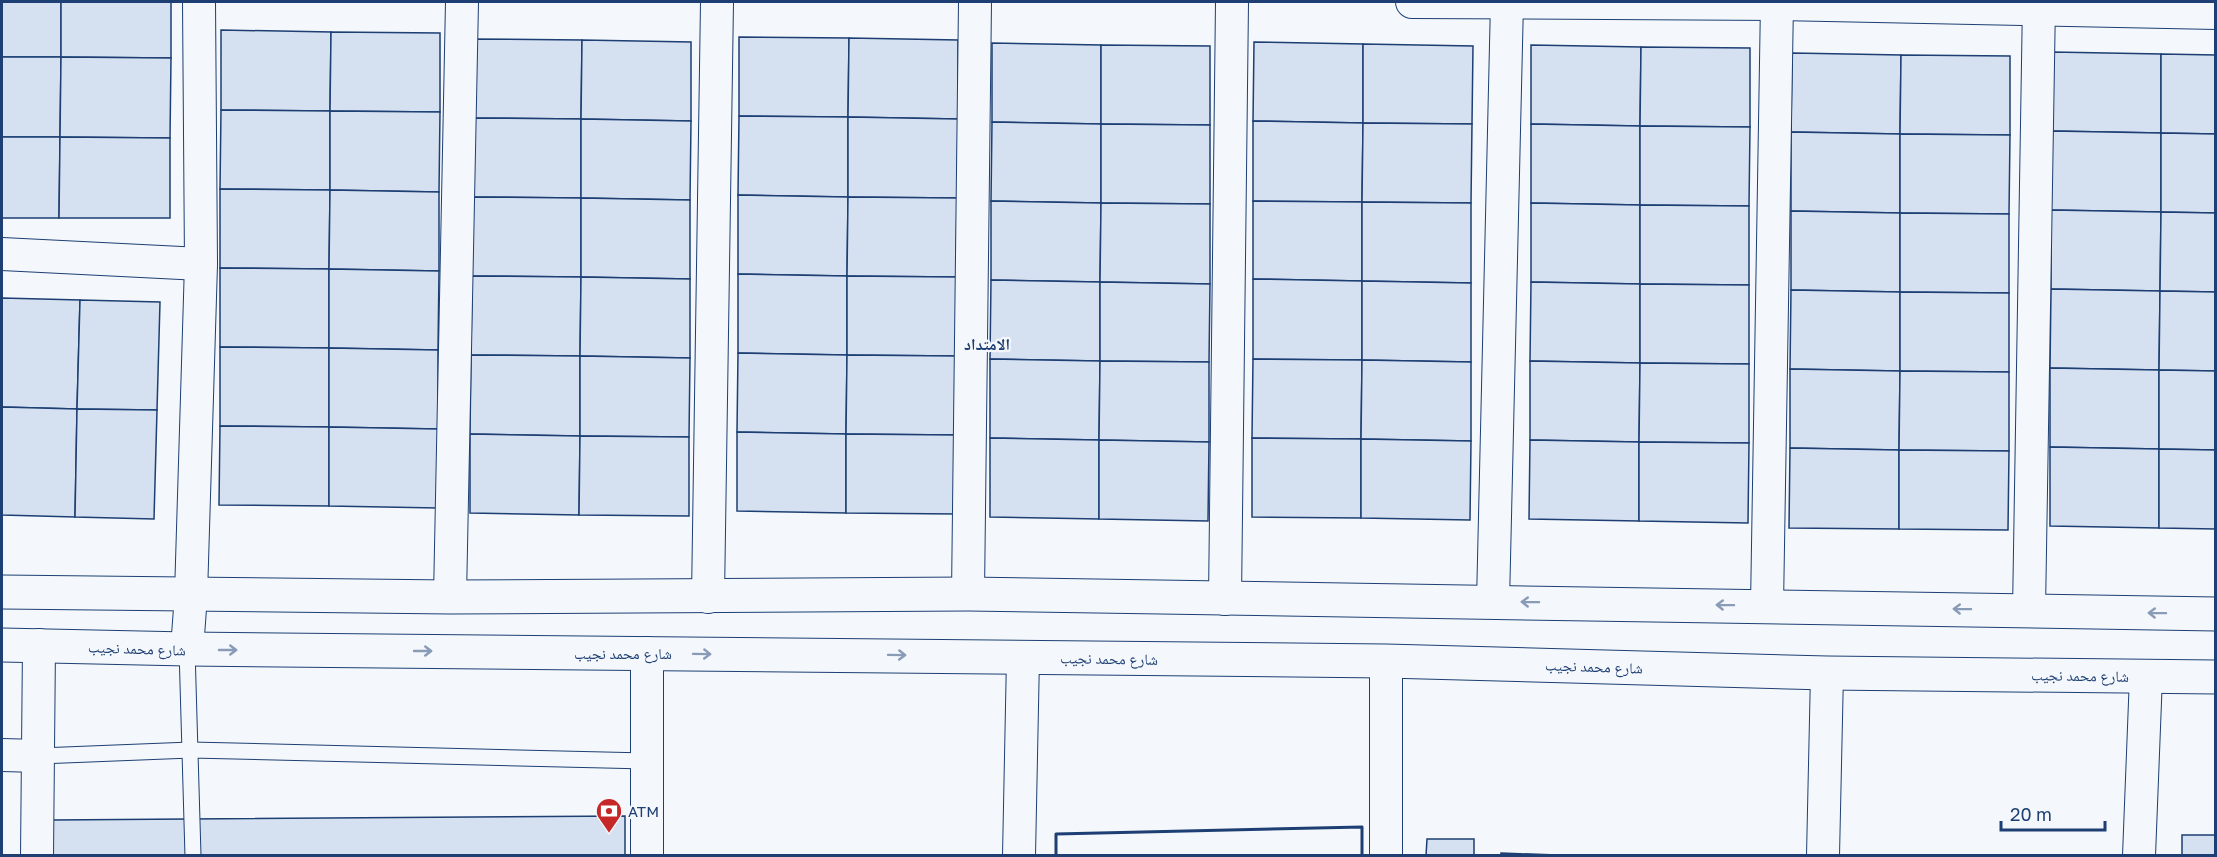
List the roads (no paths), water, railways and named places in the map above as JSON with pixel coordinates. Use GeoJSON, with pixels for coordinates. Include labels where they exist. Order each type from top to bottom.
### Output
{"type":"FeatureCollection","features":[{"type":"Feature","properties":{"kind":"main road"},"geometry":{"type":"LineString","coordinates":[[2,592],[450,597],[968,594],[2216,614]]}},
{"type":"Feature","properties":{"kind":"main road","name":"شارع محمد نجيب"},"geometry":{"type":"LineString","coordinates":[[2,645],[187,650],[1386,661],[1827,673],[2216,677]]}},
{"type":"Feature","properties":{"kind":"street"},"geometry":{"type":"LineString","coordinates":[[187,650],[191,595],[201,264],[199,2]]}},
{"type":"Feature","properties":{"kind":"street"},"geometry":{"type":"LineString","coordinates":[[450,597],[462,2]]}},
{"type":"Feature","properties":{"kind":"street"},"geometry":{"type":"LineString","coordinates":[[708,597],[717,2]]}},
{"type":"Feature","properties":{"kind":"street"},"geometry":{"type":"LineString","coordinates":[[968,594],[975,2]]}},
{"type":"Feature","properties":{"kind":"street"},"geometry":{"type":"LineString","coordinates":[[1225,598],[1232,2]]}},
{"type":"Feature","properties":{"kind":"street"},"geometry":{"type":"LineString","coordinates":[[1412,2],[2039,5],[2216,13]]}},
{"type":"Feature","properties":{"kind":"street"},"geometry":{"type":"LineString","coordinates":[[1493,602],[1507,2]]}},
{"type":"Feature","properties":{"kind":"street"},"geometry":{"type":"LineString","coordinates":[[1767,606],[1777,3]]}},
{"type":"Feature","properties":{"kind":"street"},"geometry":{"type":"LineString","coordinates":[[2029,611],[2039,5]]}},
{"type":"Feature","properties":{"kind":"street"},"geometry":{"type":"LineString","coordinates":[[2,254],[201,264]]}},
{"type":"Feature","properties":{"kind":"street"},"geometry":{"type":"LineString","coordinates":[[37,855],[39,645]]}},
{"type":"Feature","properties":{"kind":"street"},"geometry":{"type":"LineString","coordinates":[[647,653],[647,855]]}},
{"type":"Feature","properties":{"kind":"street"},"geometry":{"type":"LineString","coordinates":[[1019,855],[1023,657]]}},
{"type":"Feature","properties":{"kind":"street"},"geometry":{"type":"LineString","coordinates":[[1386,661],[1386,855]]}},
{"type":"Feature","properties":{"kind":"street"},"geometry":{"type":"LineString","coordinates":[[1823,855],[1827,673]]}},
{"type":"Feature","properties":{"kind":"street"},"geometry":{"type":"LineString","coordinates":[[2139,855],[2146,676]]}},
{"type":"Feature","properties":{"kind":"street"},"geometry":{"type":"LineString","coordinates":[[2,756],[39,756]]}},
{"type":"Feature","properties":{"kind":"lane"},"geometry":{"type":"LineString","coordinates":[[187,650],[193,855]]}},
{"type":"Feature","properties":{"kind":"lane"},"geometry":{"type":"LineString","coordinates":[[39,756],[191,750],[647,761]]}},
{"type":"Feature","properties":{"kind":"place","name":"ATM"},"geometry":{"type":"Point","coordinates":[609,834]}},
{"type":"Feature","properties":{"kind":"district","name":"الامتداد"},"geometry":{"type":"Point","coordinates":[987,344]}}]}
